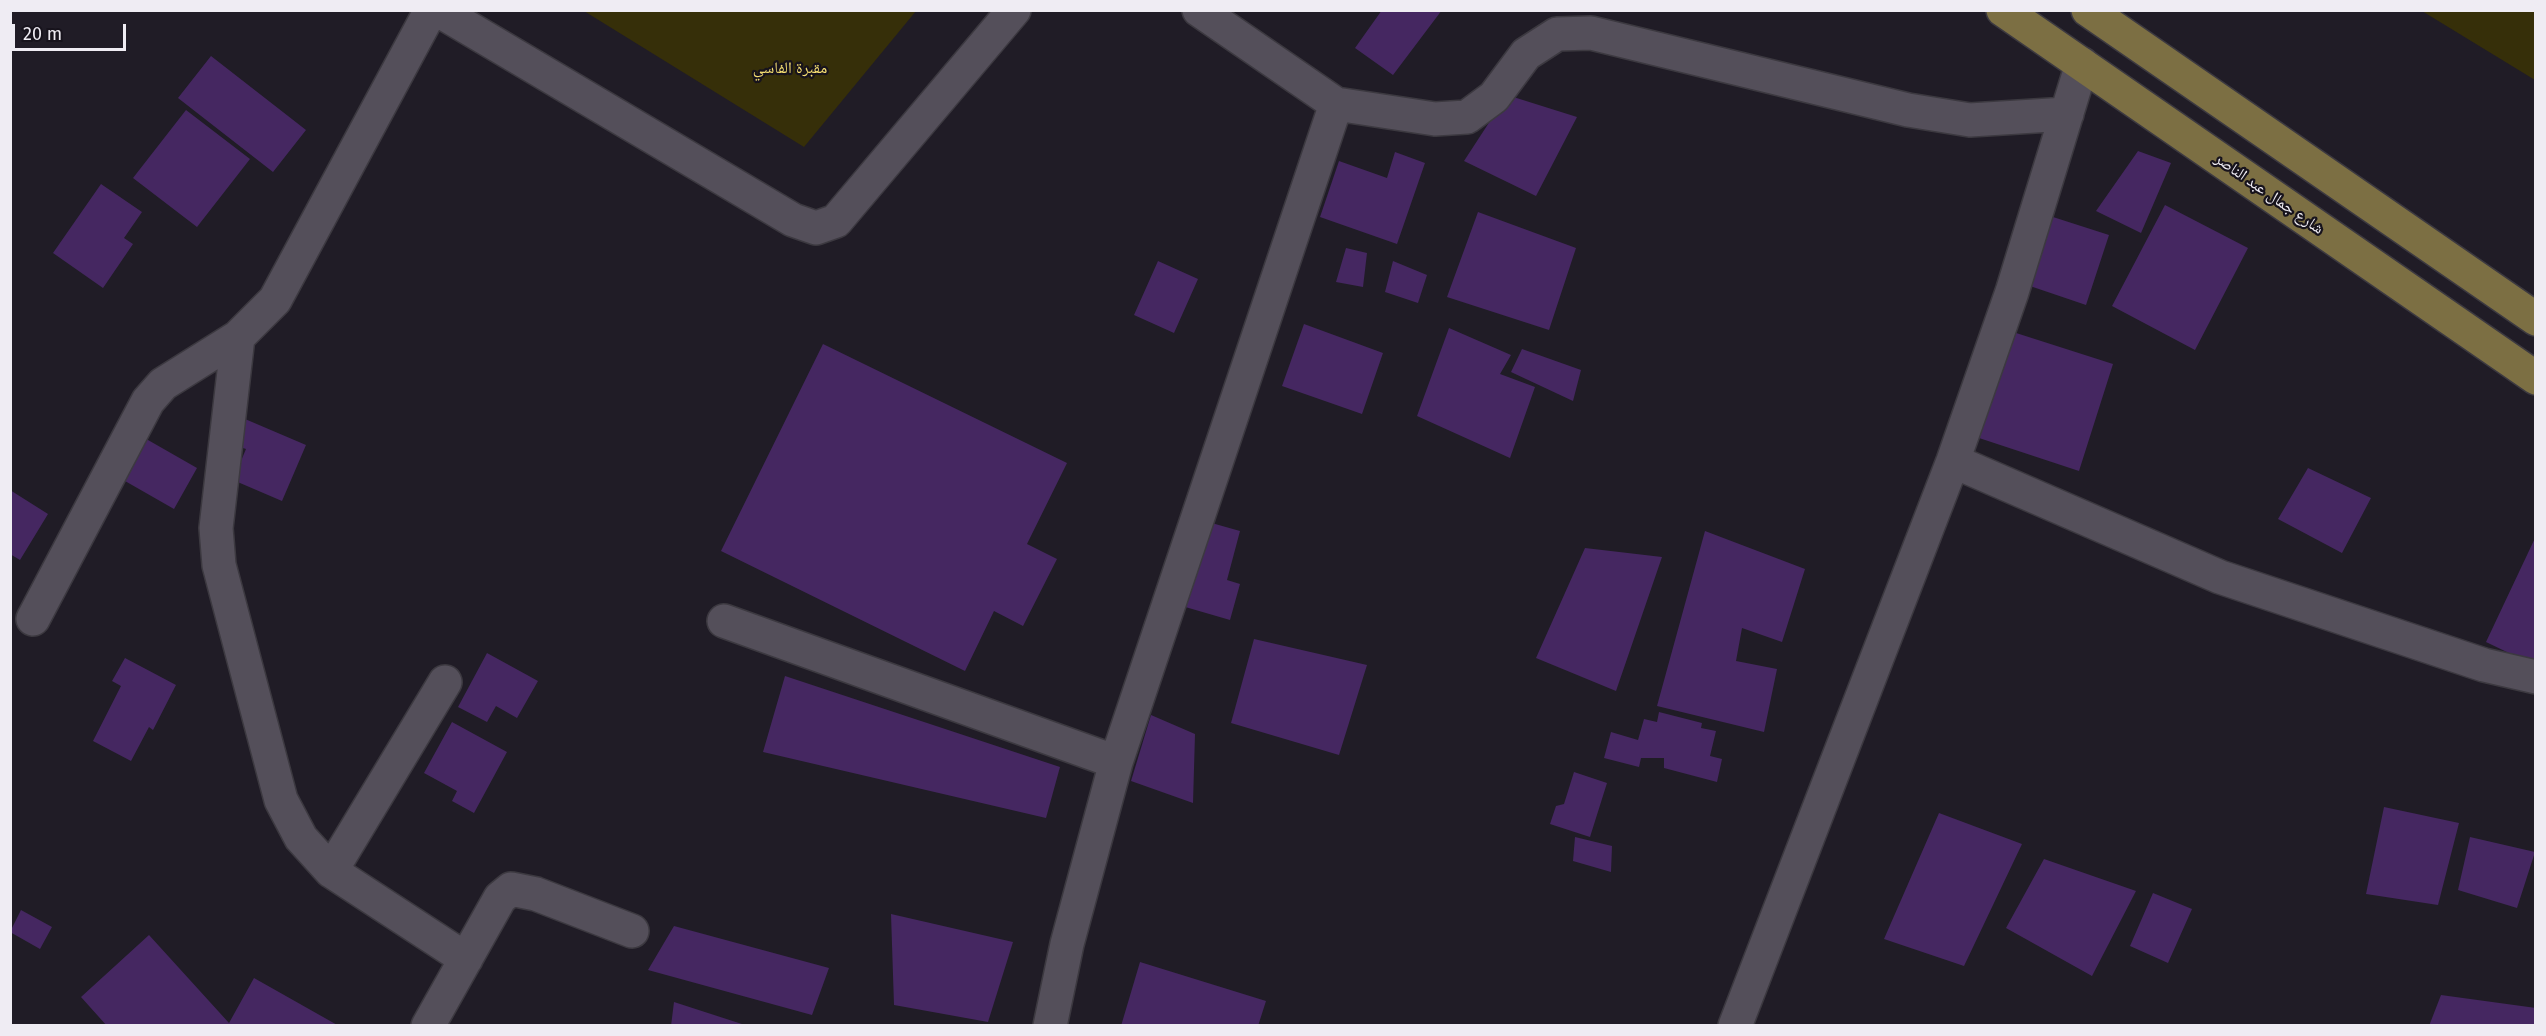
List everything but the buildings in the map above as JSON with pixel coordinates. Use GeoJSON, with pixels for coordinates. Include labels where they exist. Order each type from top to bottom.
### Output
{"type":"FeatureCollection","features":[{"type":"Feature","properties":{"kind":"main road","name":"شارع جمال عبد الناصر"},"geometry":{"type":"LineString","coordinates":[[2003,10],[2535,378]]}},
{"type":"Feature","properties":{"kind":"main road"},"geometry":{"type":"LineString","coordinates":[[2088,10],[2535,320]]}},
{"type":"Feature","properties":{"kind":"street"},"geometry":{"type":"LineString","coordinates":[[33,619],[148,401],[163,384],[238,336],[275,300],[430,10]]}},
{"type":"Feature","properties":{"kind":"street"},"geometry":{"type":"LineString","coordinates":[[438,10],[793,220],[816,228],[836,221],[1014,10]]}},
{"type":"Feature","properties":{"kind":"street"},"geometry":{"type":"LineString","coordinates":[[1199,10],[1336,104],[1435,119],[1467,117],[1494,97],[1526,54],[1557,34],[1591,33],[1908,110],[1970,120],[2067,114]]}},
{"type":"Feature","properties":{"kind":"street"},"geometry":{"type":"LineString","coordinates":[[1735,1026],[1953,461],[2012,292],[2082,64]]}},
{"type":"Feature","properties":{"kind":"street"},"geometry":{"type":"LineString","coordinates":[[1050,1026],[1067,944],[1116,762],[1336,104]]}},
{"type":"Feature","properties":{"kind":"street"},"geometry":{"type":"LineString","coordinates":[[238,336],[216,528],[219,565],[281,800],[301,838],[331,872],[466,959]]}},
{"type":"Feature","properties":{"kind":"street"},"geometry":{"type":"LineString","coordinates":[[1953,461],[2220,577],[2484,664],[2535,677]]}},
{"type":"Feature","properties":{"kind":"street"},"geometry":{"type":"LineString","coordinates":[[724,621],[1116,762]]}},
{"type":"Feature","properties":{"kind":"street"},"geometry":{"type":"LineString","coordinates":[[331,872],[445,681]]}},
{"type":"Feature","properties":{"kind":"street"},"geometry":{"type":"LineString","coordinates":[[428,1026],[500,898],[511,889],[536,894],[632,931]]}},
{"type":"Feature","properties":{"kind":"green space","name":"مقبرة الفاسي"},"geometry":{"type":"Polygon","coordinates":[[[584,11],[916,11],[804,147],[584,11]]]}},
{"type":"Feature","properties":{"kind":"green space"},"geometry":{"type":"Polygon","coordinates":[[[2422,11],[2535,11],[2535,80],[2422,11]]]}}]}
